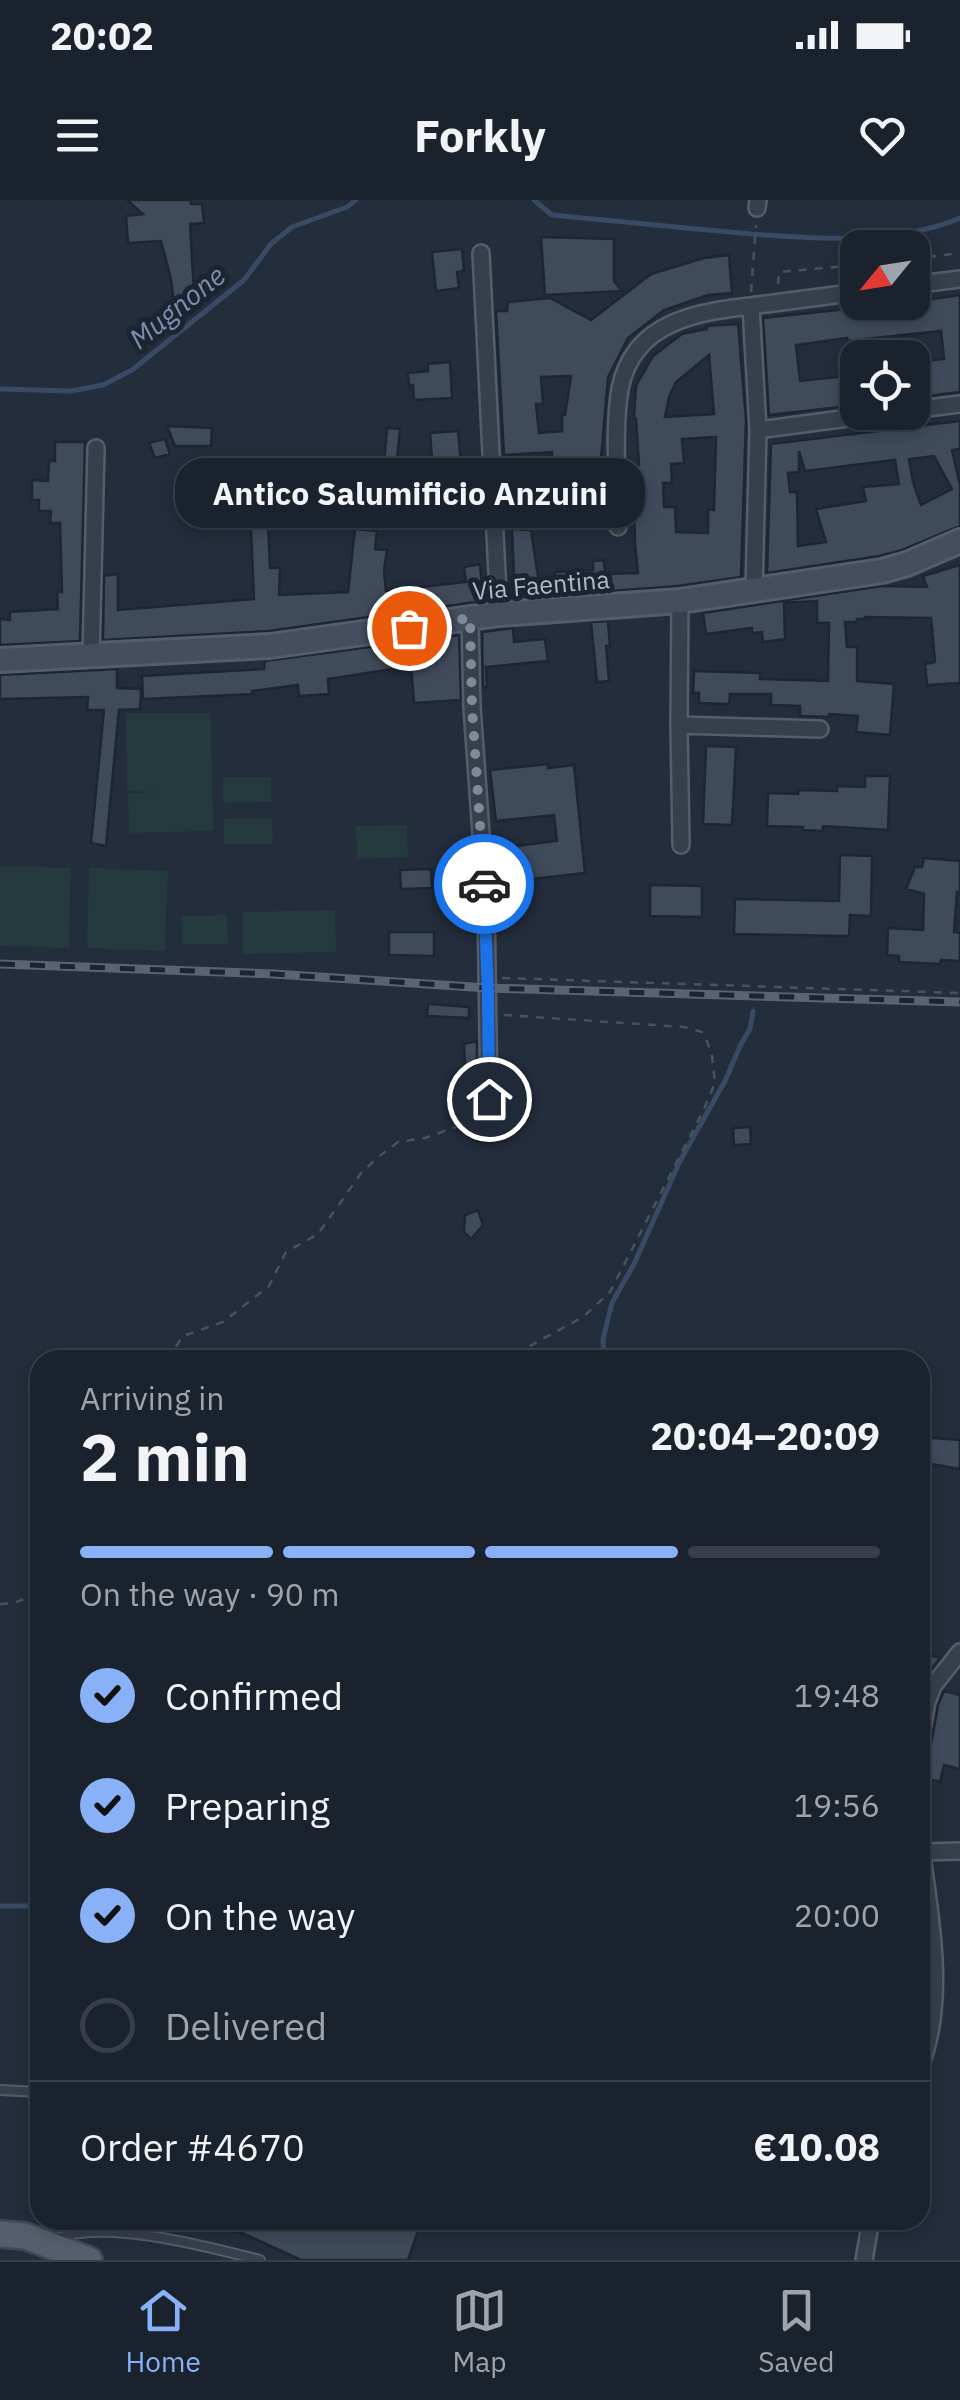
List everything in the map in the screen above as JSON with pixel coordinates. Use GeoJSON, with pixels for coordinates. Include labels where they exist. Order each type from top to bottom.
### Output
{"type":"FeatureCollection","features":[{"type":"Feature","properties":{"kind":"main road"},"geometry":{"type":"LineString","coordinates":[[0,2234],[49,2243],[89,2260]]}},
{"type":"Feature","properties":{"kind":"street"},"geometry":{"type":"LineString","coordinates":[[481,253],[499,614]]}},
{"type":"Feature","properties":{"kind":"street"},"geometry":{"type":"LineString","coordinates":[[930,283],[960,279]]}},
{"type":"Feature","properties":{"kind":"street"},"geometry":{"type":"LineString","coordinates":[[618,526],[621,386],[630,362],[648,340],[674,322],[709,310],[840,294]]}},
{"type":"Feature","properties":{"kind":"street"},"geometry":{"type":"LineString","coordinates":[[750,306],[758,430],[754,589]]}},
{"type":"Feature","properties":{"kind":"street"},"geometry":{"type":"LineString","coordinates":[[930,408],[960,404]]}},
{"type":"Feature","properties":{"kind":"street"},"geometry":{"type":"LineString","coordinates":[[758,430],[840,419]]}},
{"type":"Feature","properties":{"kind":"street"},"geometry":{"type":"LineString","coordinates":[[91,656],[96,448]]}},
{"type":"Feature","properties":{"kind":"street","name":"Via Faentina"},"geometry":{"type":"LineString","coordinates":[[0,660],[270,646],[499,614],[680,601],[882,570],[907,564],[960,541]]}},
{"type":"Feature","properties":{"kind":"street"},"geometry":{"type":"LineString","coordinates":[[680,601],[682,845]]}},
{"type":"Feature","properties":{"kind":"street"},"geometry":{"type":"LineString","coordinates":[[470,618],[488,977],[489,1099]]}},
{"type":"Feature","properties":{"kind":"street"},"geometry":{"type":"LineString","coordinates":[[679,725],[820,729]]}},
{"type":"Feature","properties":{"kind":"street"},"geometry":{"type":"LineString","coordinates":[[930,1694],[960,1652]]}},
{"type":"Feature","properties":{"kind":"street"},"geometry":{"type":"LineString","coordinates":[[930,1849],[960,1851]]}},
{"type":"Feature","properties":{"kind":"street"},"geometry":{"type":"LineString","coordinates":[[930,1926],[934,1957],[930,2030]]}},
{"type":"Feature","properties":{"kind":"street"},"geometry":{"type":"LineString","coordinates":[[864,2260],[870,2230]]}},
{"type":"Feature","properties":{"kind":"lane"},"geometry":{"type":"LineString","coordinates":[[0,2090],[30,2092]]}},
{"type":"Feature","properties":{"kind":"lane"},"geometry":{"type":"LineString","coordinates":[[49,2243],[65,2235],[109,2232],[180,2240],[260,2260]]}},
{"type":"Feature","properties":{"kind":"path"},"geometry":{"type":"LineString","coordinates":[[750,306],[758,204]]}},
{"type":"Feature","properties":{"kind":"path"},"geometry":{"type":"LineString","coordinates":[[930,257],[960,253]]}},
{"type":"Feature","properties":{"kind":"path"},"geometry":{"type":"LineString","coordinates":[[778,284],[779,272],[840,267]]}},
{"type":"Feature","properties":{"kind":"path"},"geometry":{"type":"LineString","coordinates":[[488,977],[960,993]]}},
{"type":"Feature","properties":{"kind":"path"},"geometry":{"type":"LineString","coordinates":[[488,1014],[684,1027],[702,1032],[712,1056],[715,1083],[610,1292],[584,1317],[523,1350]]}},
{"type":"Feature","properties":{"kind":"path"},"geometry":{"type":"LineString","coordinates":[[174,1350],[183,1336],[223,1322],[269,1286],[286,1252],[318,1234],[362,1172],[377,1158],[398,1142],[425,1138],[464,1124],[489,1099]]}},
{"type":"Feature","properties":{"kind":"path"},"geometry":{"type":"LineString","coordinates":[[0,1604],[30,1596]]}},
{"type":"Feature","properties":{"kind":"green space"},"geometry":{"type":"Polygon","coordinates":[[[126,713],[211,713],[213,831],[129,833],[128,793],[156,792],[127,791],[126,713]]]}},
{"type":"Feature","properties":{"kind":"green space"},"geometry":{"type":"Polygon","coordinates":[[[223,777],[271,777],[271,802],[223,803],[223,777]]]}},
{"type":"Feature","properties":{"kind":"green space"},"geometry":{"type":"Polygon","coordinates":[[[272,818],[273,844],[224,844],[224,819],[272,818]]]}},
{"type":"Feature","properties":{"kind":"green space"},"geometry":{"type":"Polygon","coordinates":[[[407,825],[408,857],[357,859],[356,826],[407,825]]]}},
{"type":"Feature","properties":{"kind":"green space"},"geometry":{"type":"Polygon","coordinates":[[[0,866],[71,868],[69,948],[0,946],[0,866]]]}},
{"type":"Feature","properties":{"kind":"green space"},"geometry":{"type":"Polygon","coordinates":[[[89,868],[168,871],[165,951],[87,948],[89,868]]]}},
{"type":"Feature","properties":{"kind":"green space"},"geometry":{"type":"Polygon","coordinates":[[[335,910],[336,952],[243,954],[243,912],[335,910]]]}},
{"type":"Feature","properties":{"kind":"green space"},"geometry":{"type":"Polygon","coordinates":[[[227,915],[228,944],[182,944],[181,916],[227,915]]]}},
{"type":"Feature","properties":{"kind":"building"},"geometry":{"type":"Polygon","coordinates":[[[127,200],[191,200],[191,204],[202,204],[204,223],[190,224],[194,293],[174,304],[161,241],[128,243],[126,216],[143,214],[127,200]]]}},
{"type":"Feature","properties":{"kind":"building"},"geometry":{"type":"Polygon","coordinates":[[[541,237],[614,239],[614,281],[622,291],[545,295],[541,237]]]}},
{"type":"Feature","properties":{"kind":"building"},"geometry":{"type":"Polygon","coordinates":[[[462,249],[464,271],[457,272],[459,288],[436,291],[432,252],[462,249]]]}},
{"type":"Feature","properties":{"kind":"building"},"geometry":{"type":"Polygon","coordinates":[[[729,255],[732,293],[708,295],[664,310],[628,338],[608,377],[601,459],[589,460],[591,526],[554,527],[552,452],[504,455],[496,311],[507,311],[508,302],[550,298],[591,320],[651,274],[704,258],[729,255]],[[571,376],[541,377],[543,404],[536,404],[539,433],[562,431],[571,376]]]}},
{"type":"Feature","properties":{"kind":"building"},"geometry":{"type":"Polygon","coordinates":[[[960,295],[960,392],[930,396],[930,360],[944,359],[941,331],[847,338],[796,345],[800,381],[840,377],[840,407],[769,415],[763,318],[840,310],[840,320],[930,320],[930,299],[960,295]]]}},
{"type":"Feature","properties":{"kind":"building"},"geometry":{"type":"Polygon","coordinates":[[[738,324],[746,419],[741,577],[556,595],[555,572],[593,570],[593,561],[604,560],[605,574],[638,573],[633,465],[639,465],[634,419],[636,385],[653,356],[682,334],[707,326],[738,324]],[[709,355],[676,382],[665,417],[714,414],[709,355]],[[716,437],[682,439],[684,463],[671,464],[672,483],[663,483],[664,507],[675,507],[676,532],[708,533],[708,509],[714,510],[716,437]]]}},
{"type":"Feature","properties":{"kind":"building"},"geometry":{"type":"Polygon","coordinates":[[[450,362],[452,398],[414,400],[408,373],[428,371],[428,364],[450,362]]]}},
{"type":"Feature","properties":{"kind":"building"},"geometry":{"type":"Polygon","coordinates":[[[960,421],[960,449],[952,450],[960,485],[960,526],[879,556],[767,573],[771,444],[886,430],[930,430],[930,425],[960,421]],[[799,451],[799,472],[788,473],[790,492],[797,492],[798,546],[826,542],[816,509],[866,501],[863,487],[899,484],[895,460],[805,471],[799,451]],[[934,456],[909,459],[921,505],[952,489],[934,456]]]}},
{"type":"Feature","properties":{"kind":"building"},"geometry":{"type":"Polygon","coordinates":[[[167,426],[212,428],[211,446],[175,446],[167,426]]]}},
{"type":"Feature","properties":{"kind":"building"},"geometry":{"type":"Polygon","coordinates":[[[387,428],[400,429],[391,519],[378,517],[381,487],[343,489],[343,477],[383,475],[387,428]]]}},
{"type":"Feature","properties":{"kind":"building"},"geometry":{"type":"Polygon","coordinates":[[[458,431],[462,473],[477,471],[480,509],[450,512],[449,497],[423,499],[420,474],[433,473],[430,433],[458,431]]]}},
{"type":"Feature","properties":{"kind":"building"},"geometry":{"type":"Polygon","coordinates":[[[165,439],[170,454],[155,458],[149,443],[165,439]]]}},
{"type":"Feature","properties":{"kind":"building"},"geometry":{"type":"Polygon","coordinates":[[[55,442],[85,442],[80,641],[0,645],[0,619],[10,620],[10,612],[58,609],[57,592],[62,592],[60,523],[50,523],[51,511],[39,511],[39,500],[32,500],[32,480],[48,481],[49,461],[55,461],[55,442]]]}},
{"type":"Feature","properties":{"kind":"building"},"geometry":{"type":"Polygon","coordinates":[[[248,459],[301,461],[302,498],[344,496],[344,517],[268,522],[270,568],[280,568],[279,595],[348,592],[355,529],[377,531],[375,549],[387,550],[386,591],[466,582],[464,567],[480,564],[483,601],[269,631],[103,640],[104,576],[118,574],[118,610],[254,599],[248,459]]]}},
{"type":"Feature","properties":{"kind":"building"},"geometry":{"type":"Polygon","coordinates":[[[512,529],[531,530],[541,596],[515,598],[512,529]]]}},
{"type":"Feature","properties":{"kind":"building"},"geometry":{"type":"Polygon","coordinates":[[[960,565],[960,683],[927,685],[925,664],[935,662],[931,618],[865,617],[845,622],[847,647],[857,647],[857,681],[894,684],[890,735],[856,732],[858,716],[800,716],[800,706],[771,705],[771,694],[730,694],[729,704],[699,703],[699,693],[693,693],[694,671],[760,673],[760,679],[828,681],[829,623],[817,623],[817,601],[784,603],[785,639],[763,642],[762,632],[752,633],[752,628],[706,634],[703,613],[882,586],[927,587],[923,576],[960,565]]]}},
{"type":"Feature","properties":{"kind":"building"},"geometry":{"type":"Polygon","coordinates":[[[608,621],[609,681],[597,682],[591,622],[608,621]]]}},
{"type":"Feature","properties":{"kind":"building"},"geometry":{"type":"Polygon","coordinates":[[[513,628],[514,642],[545,639],[548,661],[486,667],[487,687],[483,687],[482,632],[513,628]]]}},
{"type":"Feature","properties":{"kind":"building"},"geometry":{"type":"Polygon","coordinates":[[[459,635],[461,700],[414,703],[411,666],[328,679],[329,694],[299,696],[298,685],[252,691],[253,694],[143,699],[142,676],[264,669],[265,661],[459,635]]]}},
{"type":"Feature","properties":{"kind":"building"},"geometry":{"type":"Polygon","coordinates":[[[117,669],[117,688],[141,689],[140,709],[119,710],[106,846],[91,843],[104,710],[87,710],[88,697],[0,699],[0,675],[117,669]]]}},
{"type":"Feature","properties":{"kind":"building"},"geometry":{"type":"Polygon","coordinates":[[[706,746],[736,747],[732,825],[703,824],[706,746]]]}},
{"type":"Feature","properties":{"kind":"building"},"geometry":{"type":"Polygon","coordinates":[[[548,764],[548,768],[574,765],[585,873],[503,882],[499,848],[557,841],[554,815],[496,821],[490,770],[548,764]]]}},
{"type":"Feature","properties":{"kind":"building"},"geometry":{"type":"Polygon","coordinates":[[[865,776],[890,776],[888,830],[823,826],[823,831],[767,826],[768,793],[865,787],[865,776]]]}},
{"type":"Feature","properties":{"kind":"building"},"geometry":{"type":"Polygon","coordinates":[[[840,855],[872,856],[871,916],[850,915],[849,936],[734,934],[735,899],[839,901],[840,855]]]}},
{"type":"Feature","properties":{"kind":"building"},"geometry":{"type":"Polygon","coordinates":[[[924,858],[960,861],[954,932],[960,933],[960,961],[899,962],[899,956],[887,955],[888,928],[923,930],[924,894],[906,889],[915,867],[922,867],[924,858]]]}},
{"type":"Feature","properties":{"kind":"building"},"geometry":{"type":"Polygon","coordinates":[[[431,869],[432,888],[401,889],[400,870],[431,869]]]}},
{"type":"Feature","properties":{"kind":"building"},"geometry":{"type":"Polygon","coordinates":[[[650,885],[702,886],[702,917],[650,916],[650,885]]]}},
{"type":"Feature","properties":{"kind":"building"},"geometry":{"type":"Polygon","coordinates":[[[389,932],[434,932],[434,956],[389,955],[389,932]]]}},
{"type":"Feature","properties":{"kind":"building"},"geometry":{"type":"Polygon","coordinates":[[[428,1004],[469,1007],[469,1018],[427,1016],[428,1004]]]}},
{"type":"Feature","properties":{"kind":"building"},"geometry":{"type":"Polygon","coordinates":[[[477,1041],[477,1076],[465,1064],[464,1044],[477,1041]]]}},
{"type":"Feature","properties":{"kind":"building"},"geometry":{"type":"Polygon","coordinates":[[[750,1127],[751,1144],[734,1145],[733,1128],[750,1127]]]}},
{"type":"Feature","properties":{"kind":"building"},"geometry":{"type":"Polygon","coordinates":[[[478,1210],[483,1225],[471,1239],[464,1232],[465,1215],[478,1210]]]}},
{"type":"Feature","properties":{"kind":"building"},"geometry":{"type":"Polygon","coordinates":[[[930,1438],[960,1440],[960,1469],[930,1464],[930,1438]]]}},
{"type":"Feature","properties":{"kind":"building"},"geometry":{"type":"Polygon","coordinates":[[[930,1655],[940,1658],[930,1671],[930,1655]]]}},
{"type":"Feature","properties":{"kind":"building"},"geometry":{"type":"Polygon","coordinates":[[[944,1691],[960,1695],[960,1769],[944,1765],[940,1782],[930,1780],[930,1746],[944,1691]]]}},
{"type":"Feature","properties":{"kind":"building"},"geometry":{"type":"Polygon","coordinates":[[[226,2230],[418,2231],[408,2260],[301,2260],[242,2233],[226,2230]]]}},
{"type":"Feature","properties":{"kind":"waterway","name":"Mugnone"},"geometry":{"type":"LineString","coordinates":[[0,389],[71,391],[103,385],[132,370],[244,280],[271,244],[292,227],[356,200]]}},
{"type":"Feature","properties":{"kind":"waterway","name":"Mugnone"},"geometry":{"type":"LineString","coordinates":[[534,200],[552,215],[802,237],[901,234],[960,218]]}},
{"type":"Feature","properties":{"kind":"waterway"},"geometry":{"type":"LineString","coordinates":[[604,1350],[612,1303],[680,1161],[725,1081],[750,1029],[753,1011]]}},
{"type":"Feature","properties":{"kind":"waterway"},"geometry":{"type":"LineString","coordinates":[[0,1906],[30,1906]]}},
{"type":"Feature","properties":{"kind":"railway"},"geometry":{"type":"LineString","coordinates":[[0,964],[274,974],[488,988],[960,1002]]}},
{"type":"Feature","properties":{"kind":"way so far"},"geometry":{"type":"LineString","coordinates":[[409,628],[470,618],[484,884]]}},
{"type":"Feature","properties":{"kind":"place","name":"Antico Salumificio Anzuini"},"geometry":{"type":"Point","coordinates":[409,628]}},
{"type":"Feature","properties":{"kind":"route"},"geometry":{"type":"LineString","coordinates":[[484,884],[489,1099]]}}]}
